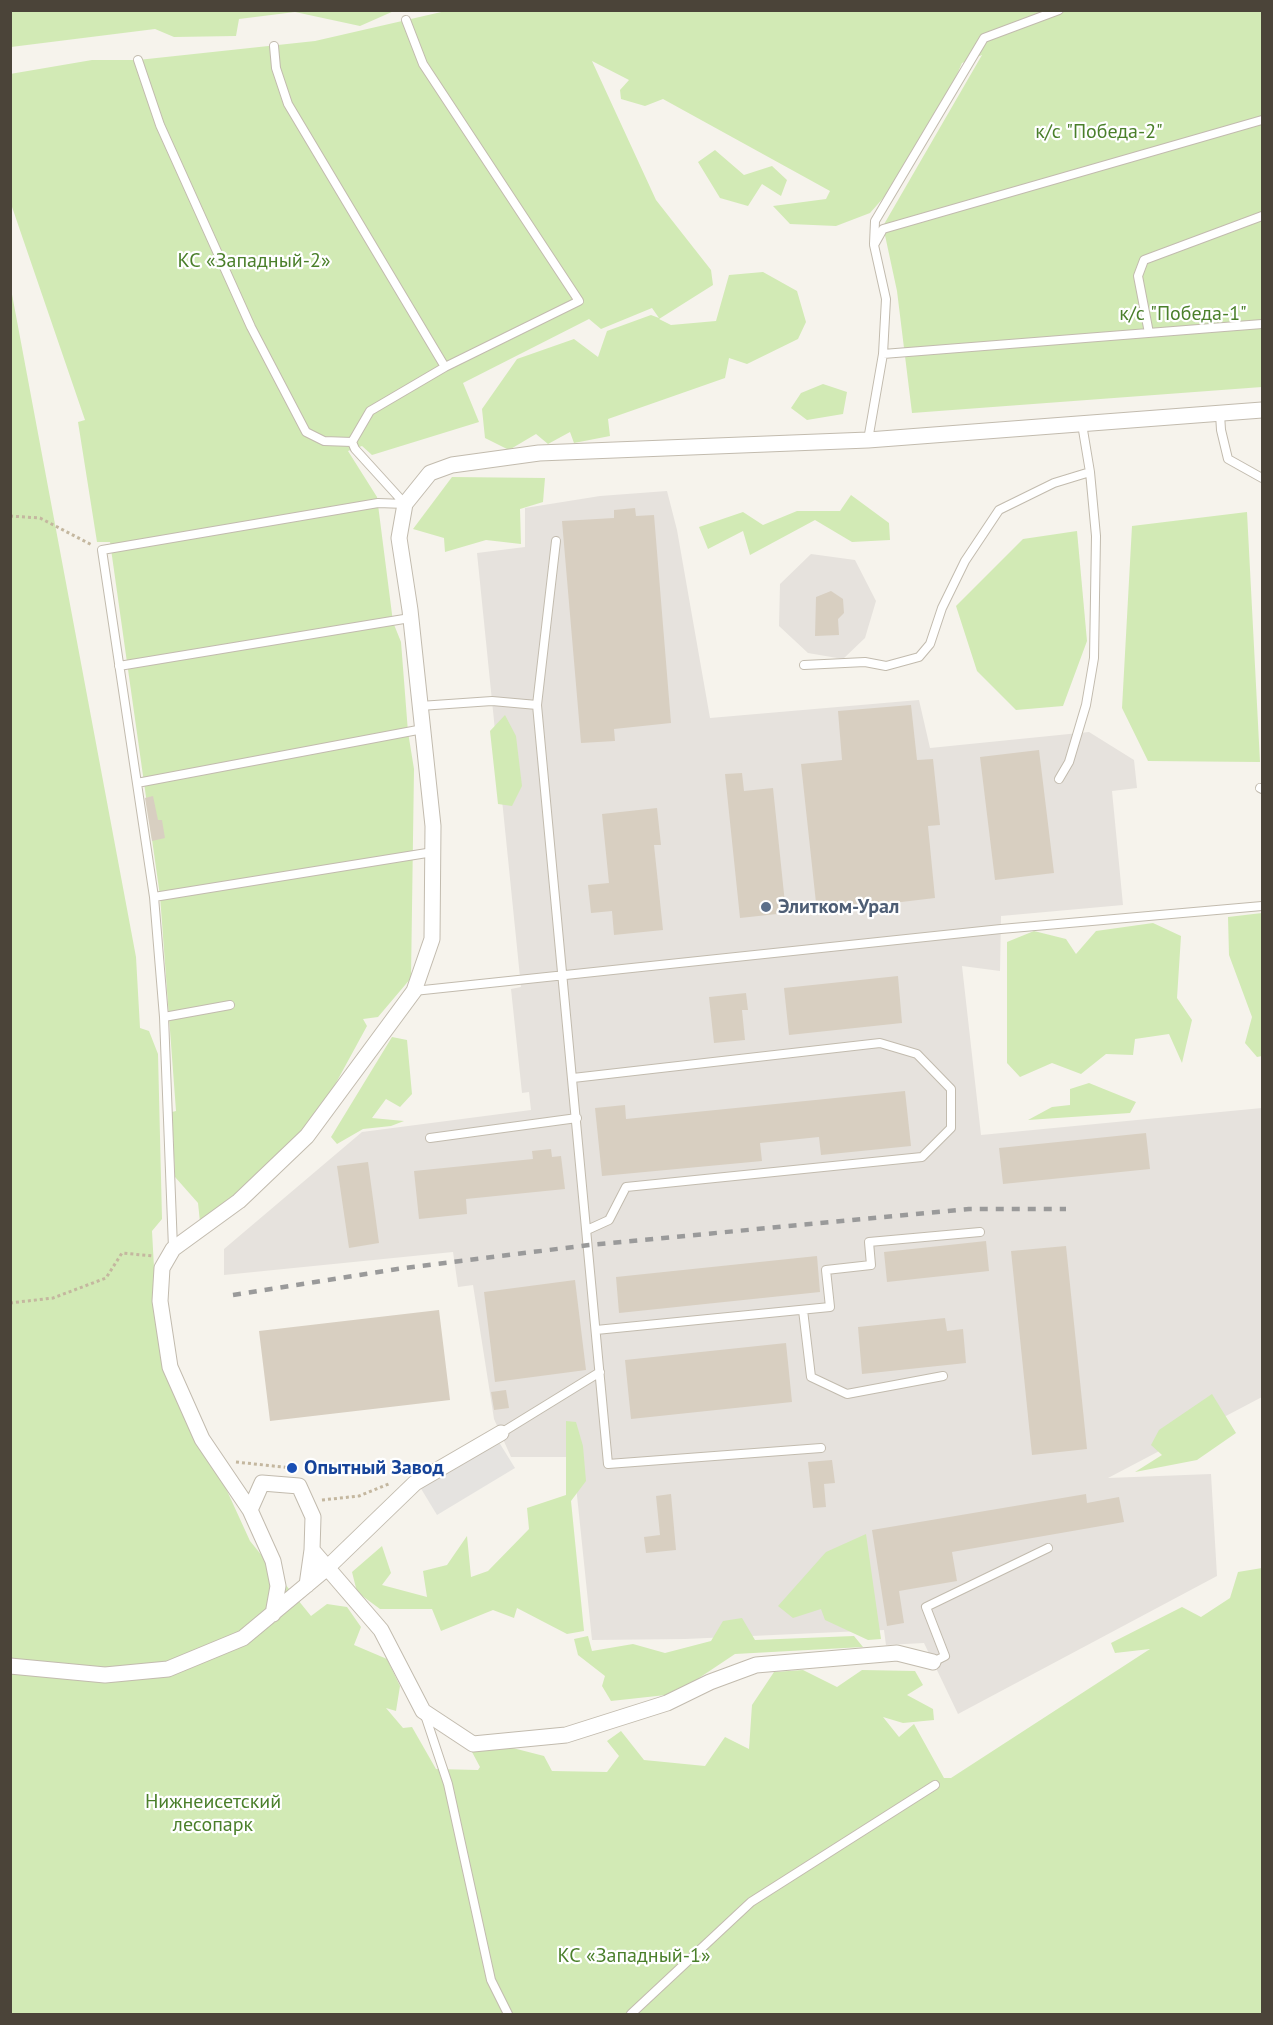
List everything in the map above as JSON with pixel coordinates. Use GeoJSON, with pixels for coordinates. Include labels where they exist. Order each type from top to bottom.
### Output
{"type":"FeatureCollection","features":[{"type":"Feature","properties":{"kind":"street"},"geometry":{"type":"LineString","coordinates":[[273,1614],[278,1586],[273,1561],[250,1510],[202,1439],[170,1367],[160,1301],[162,1268],[171,1253],[239,1201],[307,1136],[414,991],[432,939],[434,826],[399,538],[405,504],[430,473],[452,465],[539,453],[868,440],[1263,410]]}},
{"type":"Feature","properties":{"kind":"street"},"geometry":{"type":"LineString","coordinates":[[10,1666],[105,1675],[168,1669],[243,1638],[327,1568],[415,1483],[501,1433]]}},
{"type":"Feature","properties":{"kind":"street"},"geometry":{"type":"LineString","coordinates":[[250,1510],[262,1483],[298,1486],[313,1516],[312,1550],[307,1586]]}},
{"type":"Feature","properties":{"kind":"street"},"geometry":{"type":"LineString","coordinates":[[312,1550],[381,1630],[423,1711],[473,1744],[566,1735],[667,1702],[710,1682],[756,1665],[897,1653],[933,1662]]}},
{"type":"Feature","properties":{"kind":"lane"},"geometry":{"type":"LineString","coordinates":[[868,440],[883,354],[886,300],[874,245],[875,221],[984,38],[1059,10]]}},
{"type":"Feature","properties":{"kind":"lane"},"geometry":{"type":"LineString","coordinates":[[352,442],[370,411],[446,367],[579,301],[423,63],[406,20]]}},
{"type":"Feature","properties":{"kind":"lane"},"geometry":{"type":"LineString","coordinates":[[274,46],[276,68],[288,104],[446,367]]}},
{"type":"Feature","properties":{"kind":"lane"},"geometry":{"type":"LineString","coordinates":[[138,60],[160,125],[251,327],[306,432],[324,441],[352,442]]}},
{"type":"Feature","properties":{"kind":"lane"},"geometry":{"type":"LineString","coordinates":[[874,245],[883,229],[1263,120]]}},
{"type":"Feature","properties":{"kind":"lane"},"geometry":{"type":"LineString","coordinates":[[1149,333],[1138,276],[1144,260],[1263,216]]}},
{"type":"Feature","properties":{"kind":"lane"},"geometry":{"type":"LineString","coordinates":[[883,354],[1263,324]]}},
{"type":"Feature","properties":{"kind":"lane"},"geometry":{"type":"LineString","coordinates":[[1220,414],[1221,430],[1228,459],[1263,478]]}},
{"type":"Feature","properties":{"kind":"lane"},"geometry":{"type":"LineString","coordinates":[[1059,779],[1069,762],[1086,705],[1094,658],[1096,536],[1090,472],[1082,424]]}},
{"type":"Feature","properties":{"kind":"lane"},"geometry":{"type":"LineString","coordinates":[[352,442],[355,449],[405,504]]}},
{"type":"Feature","properties":{"kind":"lane"},"geometry":{"type":"LineString","coordinates":[[804,665],[865,662],[886,666],[919,657],[930,644],[942,608],[965,561],[999,510],[1054,483],[1090,472]]}},
{"type":"Feature","properties":{"kind":"lane"},"geometry":{"type":"LineString","coordinates":[[171,1253],[164,1017],[154,897],[102,550],[378,503],[405,504]]}},
{"type":"Feature","properties":{"kind":"lane"},"geometry":{"type":"LineString","coordinates":[[556,541],[537,705],[608,1464],[821,1448]]}},
{"type":"Feature","properties":{"kind":"lane"},"geometry":{"type":"LineString","coordinates":[[120,666],[410,618]]}},
{"type":"Feature","properties":{"kind":"lane"},"geometry":{"type":"LineString","coordinates":[[420,706],[492,700],[537,705]]}},
{"type":"Feature","properties":{"kind":"lane"},"geometry":{"type":"LineString","coordinates":[[137,783],[423,729]]}},
{"type":"Feature","properties":{"kind":"lane"},"geometry":{"type":"LineString","coordinates":[[154,897],[433,852]]}},
{"type":"Feature","properties":{"kind":"lane"},"geometry":{"type":"LineString","coordinates":[[414,991],[1001,929],[1263,906]]}},
{"type":"Feature","properties":{"kind":"lane"},"geometry":{"type":"LineString","coordinates":[[164,1017],[230,1005]]}},
{"type":"Feature","properties":{"kind":"lane"},"geometry":{"type":"LineString","coordinates":[[573,1078],[880,1043],[916,1054],[951,1089],[951,1128],[921,1157],[626,1188],[609,1220],[587,1230]]}},
{"type":"Feature","properties":{"kind":"lane"},"geometry":{"type":"LineString","coordinates":[[430,1138],[577,1118]]}},
{"type":"Feature","properties":{"kind":"lane"},"geometry":{"type":"LineString","coordinates":[[596,1330],[830,1307],[826,1270],[871,1265],[869,1242],[980,1232]]}},
{"type":"Feature","properties":{"kind":"lane"},"geometry":{"type":"LineString","coordinates":[[803,1310],[811,1377],[847,1394],[943,1376]]}},
{"type":"Feature","properties":{"kind":"lane"},"geometry":{"type":"LineString","coordinates":[[501,1433],[600,1372]]}},
{"type":"Feature","properties":{"kind":"lane"},"geometry":{"type":"LineString","coordinates":[[933,1662],[945,1656],[926,1607],[1048,1548]]}},
{"type":"Feature","properties":{"kind":"lane"},"geometry":{"type":"LineString","coordinates":[[423,1711],[448,1784],[491,1980],[508,2014]]}},
{"type":"Feature","properties":{"kind":"lane"},"geometry":{"type":"LineString","coordinates":[[631,2014],[751,1902],[934,1785]]}},
{"type":"Feature","properties":{"kind":"path"},"geometry":{"type":"LineString","coordinates":[[10,516],[40,518],[102,550]]}},
{"type":"Feature","properties":{"kind":"path"},"geometry":{"type":"LineString","coordinates":[[10,1303],[52,1298],[106,1278],[122,1253],[171,1253]]}},
{"type":"Feature","properties":{"kind":"path"},"geometry":{"type":"LineString","coordinates":[[216,1460],[292,1468],[299,1476]]}},
{"type":"Feature","properties":{"kind":"path"},"geometry":{"type":"LineString","coordinates":[[320,1500],[359,1496],[401,1479]]}},
{"type":"Feature","properties":{"kind":"shaded area"},"geometry":{"type":"Polygon","coordinates":[[[667,491],[677,530],[710,718],[919,700],[930,748],[1089,732],[1134,760],[1137,788],[1112,791],[1123,905],[1001,916],[1000,971],[962,966],[981,1135],[1262,1108],[1262,1397],[1108,1478],[1211,1474],[1217,1576],[958,1714],[924,1643],[886,1645],[884,1630],[685,1639],[592,1640],[573,1457],[511,1457],[494,1419],[473,1285],[458,1287],[453,1252],[224,1275],[224,1249],[362,1132],[531,1110],[529,1092],[522,1093],[511,989],[521,987],[477,553],[525,547],[525,508],[600,496],[667,491]]]}},
{"type":"Feature","properties":{"kind":"shaded area"},"geometry":{"type":"Polygon","coordinates":[[[811,554],[855,560],[876,601],[865,638],[843,659],[808,653],[779,626],[780,584],[811,554]]]}},
{"type":"Feature","properties":{"kind":"shaded area"},"geometry":{"type":"Polygon","coordinates":[[[497,1439],[515,1468],[437,1515],[420,1487],[497,1439]]]}},
{"type":"Feature","properties":{"kind":"green space","name":"КС «Западный-2»"},"geometry":{"type":"Polygon","coordinates":[[[450,10],[1262,11],[1262,387],[912,413],[897,291],[883,226],[982,55],[962,63],[933,129],[900,179],[870,213],[836,226],[790,224],[773,206],[826,199],[830,191],[663,99],[645,106],[621,99],[620,90],[629,80],[592,61],[656,200],[711,270],[713,285],[659,319],[671,325],[716,321],[729,275],[763,272],[797,291],[806,322],[798,339],[747,364],[729,358],[725,378],[608,419],[610,436],[574,443],[570,432],[548,444],[536,434],[509,450],[485,438],[482,409],[517,359],[574,339],[598,357],[607,331],[651,315],[659,318],[652,308],[601,329],[589,319],[463,383],[479,422],[372,455],[362,446],[348,451],[377,497],[393,622],[401,642],[408,732],[414,769],[411,978],[378,1017],[363,1019],[367,1026],[318,1116],[239,1195],[200,1222],[198,1203],[175,1177],[172,1112],[176,1111],[160,896],[110,542],[97,542],[78,422],[85,420],[11,204],[10,74],[92,60],[138,60],[315,41],[450,10]]]}},
{"type":"Feature","properties":{"kind":"green space"},"geometry":{"type":"Polygon","coordinates":[[[10,11],[394,11],[360,26],[295,12],[239,19],[236,36],[174,37],[155,29],[11,47],[10,11]]]}},
{"type":"Feature","properties":{"kind":"green space"},"geometry":{"type":"Polygon","coordinates":[[[715,150],[744,175],[772,166],[787,180],[781,196],[762,184],[748,206],[720,198],[698,162],[715,150]]]}},
{"type":"Feature","properties":{"kind":"green space","name":"Нижнеисетский лесопарк"},"geometry":{"type":"Polygon","coordinates":[[[11,289],[136,957],[140,1028],[149,1031],[158,1054],[162,1219],[152,1231],[158,1340],[250,1541],[311,1616],[327,1604],[347,1607],[361,1627],[354,1645],[387,1659],[400,1686],[396,1711],[386,1708],[403,1728],[412,1727],[436,1769],[478,1770],[480,1767],[472,1752],[505,1746],[544,1756],[552,1771],[607,1772],[619,1756],[607,1741],[621,1731],[644,1760],[705,1766],[725,1737],[749,1749],[752,1705],[774,1672],[803,1670],[837,1687],[862,1670],[915,1671],[923,1685],[907,1695],[933,1709],[934,1720],[903,1723],[883,1717],[899,1737],[914,1724],[944,1778],[951,1778],[1150,1649],[1115,1653],[1111,1643],[1182,1607],[1201,1617],[1230,1598],[1238,1572],[1262,1568],[1262,2014],[11,2014],[11,289]]]}},
{"type":"Feature","properties":{"kind":"green space"},"geometry":{"type":"Polygon","coordinates":[[[823,384],[847,392],[843,414],[807,420],[791,408],[801,393],[823,384]]]}},
{"type":"Feature","properties":{"kind":"green space"},"geometry":{"type":"Polygon","coordinates":[[[452,477],[545,478],[543,502],[520,509],[521,544],[486,540],[445,552],[444,538],[413,529],[452,477]]]}},
{"type":"Feature","properties":{"kind":"green space"},"geometry":{"type":"Polygon","coordinates":[[[851,495],[889,523],[890,540],[852,542],[815,520],[750,555],[743,531],[708,549],[699,527],[743,512],[763,525],[797,511],[840,511],[851,495]]]}},
{"type":"Feature","properties":{"kind":"green space"},"geometry":{"type":"Polygon","coordinates":[[[1247,512],[1260,762],[1148,761],[1122,708],[1132,526],[1247,512]]]}},
{"type":"Feature","properties":{"kind":"green space"},"geometry":{"type":"Polygon","coordinates":[[[1077,531],[1087,641],[1063,706],[1016,710],[977,671],[956,606],[1023,539],[1077,531]]]}},
{"type":"Feature","properties":{"kind":"green space"},"geometry":{"type":"Polygon","coordinates":[[[505,715],[516,736],[522,786],[512,806],[498,804],[490,731],[505,715]]]}},
{"type":"Feature","properties":{"kind":"green space"},"geometry":{"type":"Polygon","coordinates":[[[1262,913],[1262,1056],[1257,1057],[1245,1043],[1252,1017],[1229,955],[1228,917],[1262,913]]]}},
{"type":"Feature","properties":{"kind":"green space"},"geometry":{"type":"Polygon","coordinates":[[[1153,923],[1181,936],[1177,998],[1192,1020],[1182,1063],[1169,1034],[1135,1039],[1133,1055],[1106,1054],[1081,1074],[1052,1063],[1020,1077],[1007,1063],[1007,942],[1034,931],[1066,939],[1076,954],[1096,931],[1153,923]]]}},
{"type":"Feature","properties":{"kind":"green space"},"geometry":{"type":"Polygon","coordinates":[[[392,1037],[407,1040],[412,1094],[400,1107],[386,1099],[372,1118],[404,1121],[391,1126],[363,1129],[337,1144],[331,1137],[392,1037]]]}},
{"type":"Feature","properties":{"kind":"green space"},"geometry":{"type":"Polygon","coordinates":[[[1089,1083],[1136,1102],[1130,1113],[1028,1120],[1052,1107],[1070,1105],[1070,1089],[1089,1083]]]}},
{"type":"Feature","properties":{"kind":"green space"},"geometry":{"type":"Polygon","coordinates":[[[1212,1394],[1236,1433],[1197,1460],[1135,1472],[1162,1455],[1151,1445],[1159,1430],[1212,1394]]]}},
{"type":"Feature","properties":{"kind":"green space"},"geometry":{"type":"Polygon","coordinates":[[[566,1421],[576,1422],[583,1446],[586,1481],[571,1501],[584,1631],[567,1634],[517,1608],[514,1618],[493,1610],[441,1631],[432,1609],[380,1609],[357,1592],[352,1572],[382,1546],[391,1573],[382,1585],[427,1597],[423,1571],[447,1565],[467,1536],[471,1577],[488,1571],[529,1529],[527,1508],[566,1495],[566,1421]]]}},
{"type":"Feature","properties":{"kind":"green space"},"geometry":{"type":"Polygon","coordinates":[[[866,1534],[881,1639],[868,1640],[825,1620],[821,1609],[793,1618],[778,1606],[826,1552],[866,1534]]]}},
{"type":"Feature","properties":{"kind":"green space"},"geometry":{"type":"Polygon","coordinates":[[[742,1618],[755,1640],[854,1636],[863,1647],[735,1654],[675,1694],[611,1701],[602,1686],[605,1676],[578,1655],[574,1639],[588,1636],[592,1651],[633,1644],[665,1653],[711,1641],[723,1621],[742,1618]]]}},
{"type":"Feature","properties":{"kind":"building"},"geometry":{"type":"Polygon","coordinates":[[[635,508],[636,516],[654,515],[671,723],[614,729],[615,741],[581,743],[562,521],[614,518],[614,510],[635,508]]]}},
{"type":"Feature","properties":{"kind":"building"},"geometry":{"type":"Polygon","coordinates":[[[831,591],[843,599],[844,613],[838,619],[839,635],[815,636],[816,597],[831,591]]]}},
{"type":"Feature","properties":{"kind":"building"},"geometry":{"type":"Polygon","coordinates":[[[911,705],[917,760],[933,759],[940,825],[928,826],[935,898],[817,912],[801,764],[842,760],[838,711],[911,705]]]}},
{"type":"Feature","properties":{"kind":"building"},"geometry":{"type":"Polygon","coordinates":[[[1039,750],[1054,873],[995,880],[980,757],[1039,750]]]}},
{"type":"Feature","properties":{"kind":"building"},"geometry":{"type":"Polygon","coordinates":[[[742,773],[744,791],[773,788],[786,913],[740,918],[725,774],[742,773]]]}},
{"type":"Feature","properties":{"kind":"building"},"geometry":{"type":"Polygon","coordinates":[[[153,796],[158,820],[162,820],[165,838],[152,841],[145,798],[153,796]]]}},
{"type":"Feature","properties":{"kind":"building"},"geometry":{"type":"Polygon","coordinates":[[[657,808],[661,845],[654,845],[663,930],[614,935],[612,911],[591,913],[588,885],[609,883],[602,814],[657,808]]]}},
{"type":"Feature","properties":{"kind":"building"},"geometry":{"type":"Polygon","coordinates":[[[898,976],[902,1023],[789,1035],[784,988],[898,976]]]}},
{"type":"Feature","properties":{"kind":"building"},"geometry":{"type":"Polygon","coordinates":[[[746,993],[748,1010],[742,1010],[745,1040],[714,1043],[709,997],[746,993]]]}},
{"type":"Feature","properties":{"kind":"building"},"geometry":{"type":"Polygon","coordinates":[[[905,1091],[911,1146],[821,1155],[819,1137],[760,1143],[762,1161],[602,1176],[595,1108],[625,1105],[626,1119],[905,1091]]]}},
{"type":"Feature","properties":{"kind":"building"},"geometry":{"type":"Polygon","coordinates":[[[1146,1133],[1150,1169],[1003,1184],[999,1148],[1146,1133]]]}},
{"type":"Feature","properties":{"kind":"building"},"geometry":{"type":"Polygon","coordinates":[[[551,1149],[552,1157],[561,1156],[565,1189],[466,1199],[467,1214],[419,1219],[414,1171],[533,1159],[532,1151],[551,1149]]]}},
{"type":"Feature","properties":{"kind":"building"},"geometry":{"type":"Polygon","coordinates":[[[368,1162],[379,1243],[349,1248],[337,1166],[368,1162]]]}},
{"type":"Feature","properties":{"kind":"building"},"geometry":{"type":"Polygon","coordinates":[[[986,1241],[989,1271],[887,1282],[884,1252],[986,1241]]]}},
{"type":"Feature","properties":{"kind":"building"},"geometry":{"type":"Polygon","coordinates":[[[1066,1246],[1087,1449],[1032,1455],[1011,1251],[1066,1246]]]}},
{"type":"Feature","properties":{"kind":"building"},"geometry":{"type":"Polygon","coordinates":[[[817,1256],[820,1292],[619,1313],[616,1277],[817,1256]]]}},
{"type":"Feature","properties":{"kind":"building"},"geometry":{"type":"Polygon","coordinates":[[[575,1280],[586,1370],[495,1382],[484,1292],[575,1280]]]}},
{"type":"Feature","properties":{"kind":"building"},"geometry":{"type":"Polygon","coordinates":[[[439,1310],[450,1400],[270,1421],[259,1331],[439,1310]]]}},
{"type":"Feature","properties":{"kind":"building"},"geometry":{"type":"Polygon","coordinates":[[[945,1318],[947,1331],[963,1329],[966,1363],[862,1374],[858,1327],[945,1318]]]}},
{"type":"Feature","properties":{"kind":"building"},"geometry":{"type":"Polygon","coordinates":[[[786,1343],[792,1402],[631,1419],[625,1360],[786,1343]]]}},
{"type":"Feature","properties":{"kind":"building"},"geometry":{"type":"Polygon","coordinates":[[[506,1390],[509,1408],[494,1410],[491,1392],[506,1390]]]}},
{"type":"Feature","properties":{"kind":"building"},"geometry":{"type":"Polygon","coordinates":[[[832,1460],[835,1483],[824,1484],[826,1507],[813,1508],[808,1462],[832,1460]]]}},
{"type":"Feature","properties":{"kind":"building"},"geometry":{"type":"Polygon","coordinates":[[[671,1494],[676,1550],[646,1553],[644,1537],[660,1535],[656,1496],[671,1494]]]}},
{"type":"Feature","properties":{"kind":"building"},"geometry":{"type":"Polygon","coordinates":[[[1086,1494],[1087,1503],[1119,1497],[1124,1522],[952,1552],[957,1581],[899,1591],[904,1623],[887,1626],[872,1530],[1086,1494]]]}},
{"type":"Feature","properties":{"kind":"railway"},"geometry":{"type":"LineString","coordinates":[[233,1295],[404,1268],[589,1245],[969,1209],[1066,1209]]}},
{"type":"Feature","properties":{"kind":"place","name":"Элитком-Урал"},"geometry":{"type":"Point","coordinates":[766,907]}},
{"type":"Feature","properties":{"kind":"place","name":"Опытный Завод"},"geometry":{"type":"Point","coordinates":[292,1468]}},
{"type":"Feature","properties":{"kind":"park label","name":"к/с \"Победа-2\""},"geometry":{"type":"Point","coordinates":[1099,132]}},
{"type":"Feature","properties":{"kind":"park label","name":"к/с \"Победа-1\""},"geometry":{"type":"Point","coordinates":[1183,314]}},
{"type":"Feature","properties":{"kind":"park label","name":"КС «Западный-1»"},"geometry":{"type":"Point","coordinates":[634,1956]}}]}
